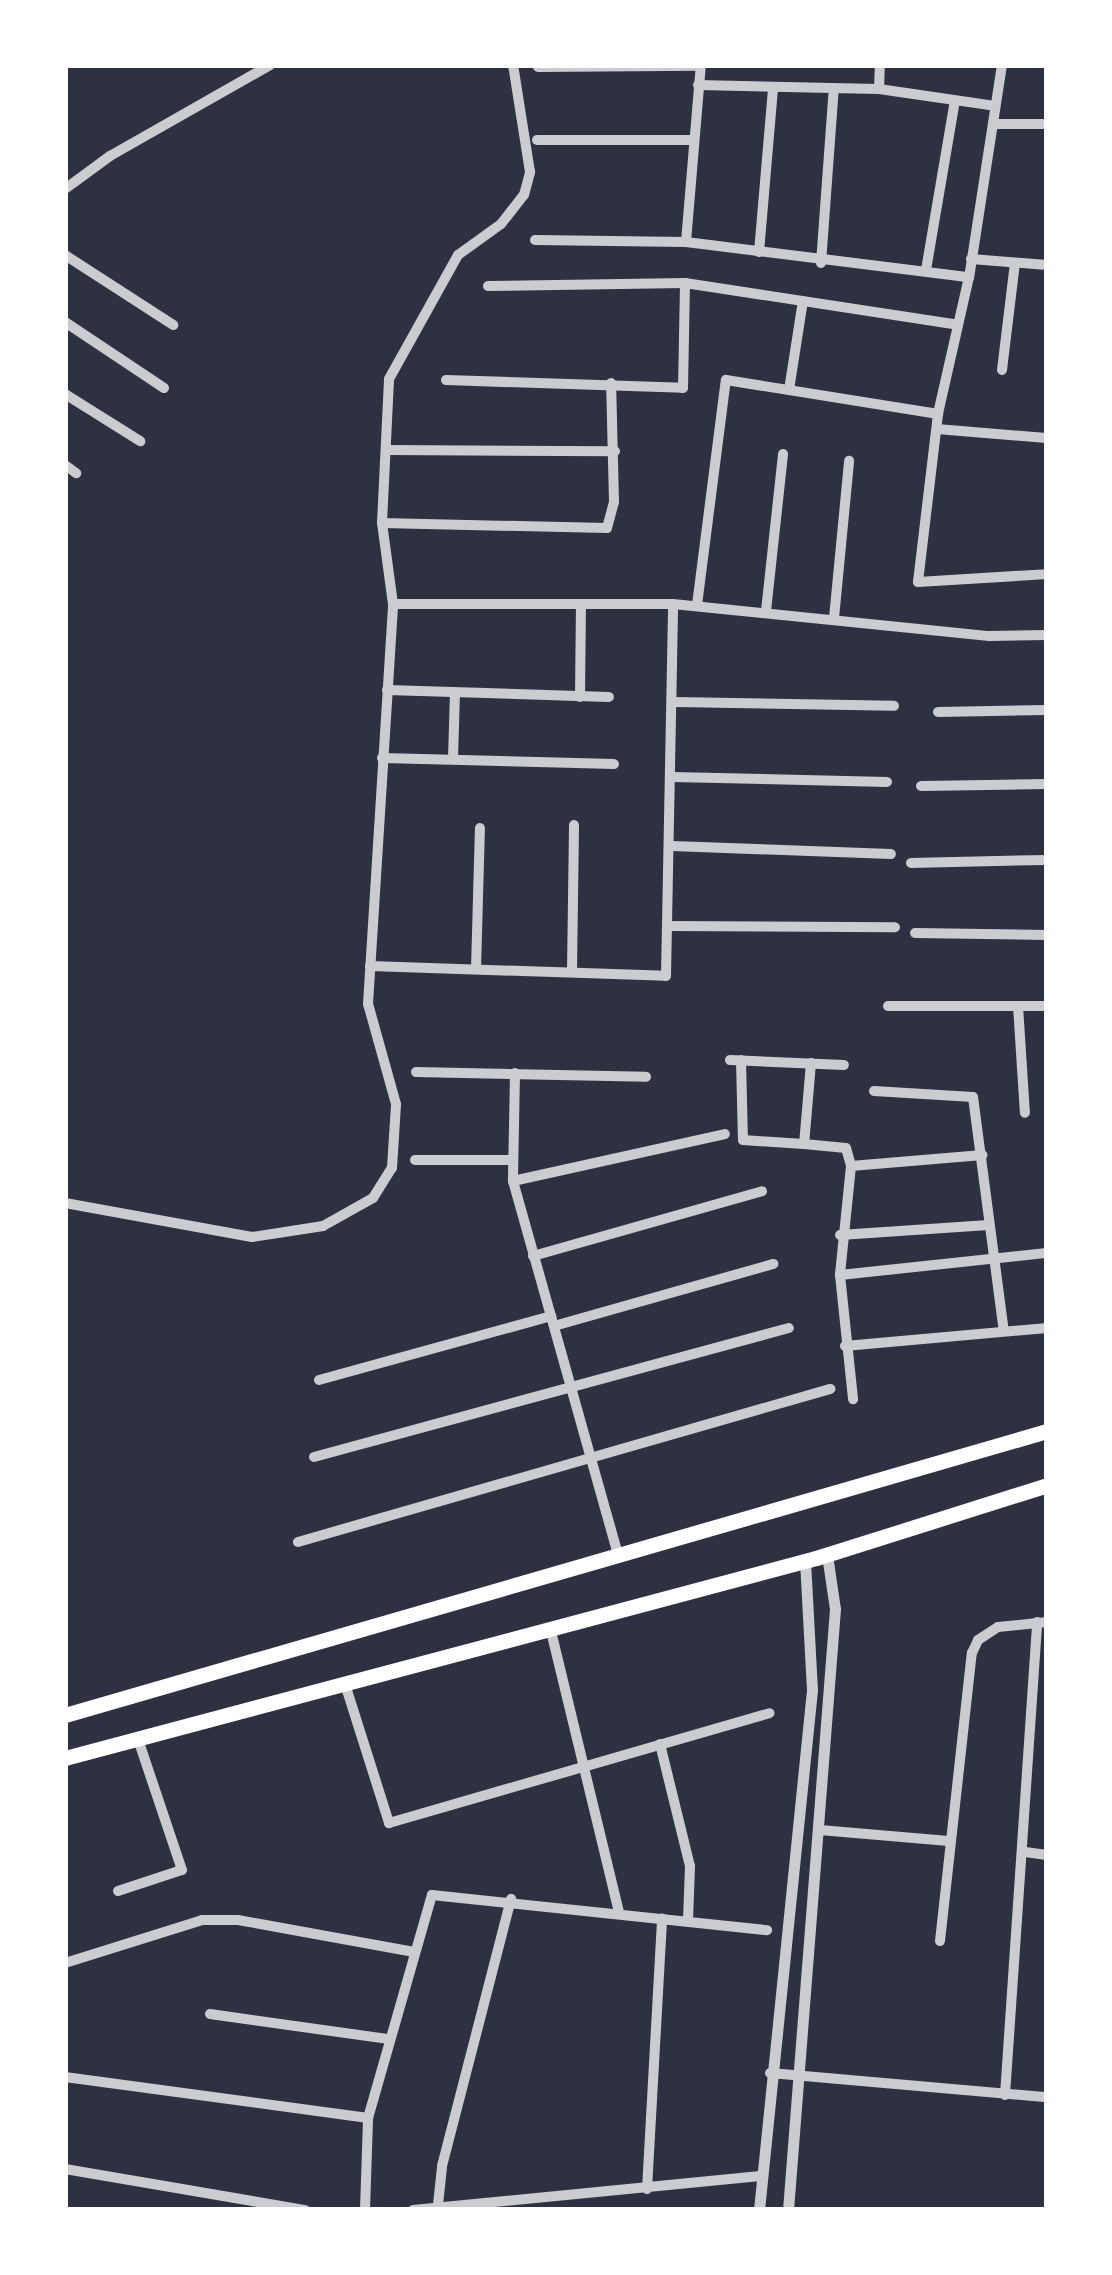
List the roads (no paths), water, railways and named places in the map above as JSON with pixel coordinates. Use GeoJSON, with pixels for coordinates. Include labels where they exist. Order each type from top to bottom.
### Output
{"type":"FeatureCollection","features":[{"type":"Feature","properties":{"kind":"main road"},"geometry":{"type":"LineString","coordinates":[[65,1714],[620,1558],[1047,1431]]}},
{"type":"Feature","properties":{"kind":"main road"},"geometry":{"type":"LineString","coordinates":[[65,1758],[805,1562],[1047,1485]]}},
{"type":"Feature","properties":{"kind":"street"},"geometry":{"type":"LineString","coordinates":[[65,189],[110,156],[270,65]]}},
{"type":"Feature","properties":{"kind":"street"},"geometry":{"type":"LineString","coordinates":[[65,1204],[252,1237],[323,1226],[373,1198],[397,1149],[396,1104],[368,1004],[393,604],[382,523],[389,379],[458,255],[501,224],[524,196],[530,172],[513,65]]}},
{"type":"Feature","properties":{"kind":"street"},"geometry":{"type":"LineString","coordinates":[[879,90],[880,65]]}},
{"type":"Feature","properties":{"kind":"street"},"geometry":{"type":"LineString","coordinates":[[1002,65],[970,277],[938,414],[918,582],[1047,574]]}},
{"type":"Feature","properties":{"kind":"street"},"geometry":{"type":"LineString","coordinates":[[538,67],[700,66],[686,242]]}},
{"type":"Feature","properties":{"kind":"street"},"geometry":{"type":"LineString","coordinates":[[698,85],[879,90],[995,106]]}},
{"type":"Feature","properties":{"kind":"street"},"geometry":{"type":"LineString","coordinates":[[758,252],[774,88]]}},
{"type":"Feature","properties":{"kind":"street"},"geometry":{"type":"LineString","coordinates":[[822,263],[834,88]]}},
{"type":"Feature","properties":{"kind":"street"},"geometry":{"type":"LineString","coordinates":[[926,270],[956,100]]}},
{"type":"Feature","properties":{"kind":"street"},"geometry":{"type":"LineString","coordinates":[[993,124],[1047,124]]}},
{"type":"Feature","properties":{"kind":"street"},"geometry":{"type":"LineString","coordinates":[[537,140],[693,140]]}},
{"type":"Feature","properties":{"kind":"street"},"geometry":{"type":"LineString","coordinates":[[535,240],[686,242],[822,263],[970,277]]}},
{"type":"Feature","properties":{"kind":"street"},"geometry":{"type":"LineString","coordinates":[[65,255],[173,325]]}},
{"type":"Feature","properties":{"kind":"street"},"geometry":{"type":"LineString","coordinates":[[971,259],[1047,265]]}},
{"type":"Feature","properties":{"kind":"street"},"geometry":{"type":"LineString","coordinates":[[1002,370],[1015,263]]}},
{"type":"Feature","properties":{"kind":"street"},"geometry":{"type":"LineString","coordinates":[[488,286],[684,282],[958,325]]}},
{"type":"Feature","properties":{"kind":"street"},"geometry":{"type":"LineString","coordinates":[[446,380],[683,388],[684,282]]}},
{"type":"Feature","properties":{"kind":"street"},"geometry":{"type":"LineString","coordinates":[[789,390],[802,301]]}},
{"type":"Feature","properties":{"kind":"street"},"geometry":{"type":"LineString","coordinates":[[65,322],[164,388]]}},
{"type":"Feature","properties":{"kind":"street"},"geometry":{"type":"LineString","coordinates":[[696,605],[726,380],[938,414]]}},
{"type":"Feature","properties":{"kind":"street"},"geometry":{"type":"LineString","coordinates":[[382,523],[607,528],[615,452],[611,383]]}},
{"type":"Feature","properties":{"kind":"street"},"geometry":{"type":"LineString","coordinates":[[65,394],[140,441]]}},
{"type":"Feature","properties":{"kind":"street"},"geometry":{"type":"LineString","coordinates":[[937,429],[1047,438]]}},
{"type":"Feature","properties":{"kind":"street"},"geometry":{"type":"LineString","coordinates":[[388,450],[615,452]]}},
{"type":"Feature","properties":{"kind":"street"},"geometry":{"type":"LineString","coordinates":[[766,610],[783,454]]}},
{"type":"Feature","properties":{"kind":"street"},"geometry":{"type":"LineString","coordinates":[[834,618],[849,461]]}},
{"type":"Feature","properties":{"kind":"street"},"geometry":{"type":"LineString","coordinates":[[65,466],[76,472]]}},
{"type":"Feature","properties":{"kind":"street"},"geometry":{"type":"LineString","coordinates":[[393,604],[696,605],[990,636],[1047,635]]}},
{"type":"Feature","properties":{"kind":"street"},"geometry":{"type":"LineString","coordinates":[[580,697],[581,604]]}},
{"type":"Feature","properties":{"kind":"street"},"geometry":{"type":"LineString","coordinates":[[370,966],[666,976],[672,846],[673,604]]}},
{"type":"Feature","properties":{"kind":"street"},"geometry":{"type":"LineString","coordinates":[[387,690],[608,697]]}},
{"type":"Feature","properties":{"kind":"street"},"geometry":{"type":"LineString","coordinates":[[453,759],[456,692]]}},
{"type":"Feature","properties":{"kind":"street"},"geometry":{"type":"LineString","coordinates":[[674,702],[894,706]]}},
{"type":"Feature","properties":{"kind":"street"},"geometry":{"type":"LineString","coordinates":[[938,712],[1047,710]]}},
{"type":"Feature","properties":{"kind":"street"},"geometry":{"type":"LineString","coordinates":[[382,758],[614,764]]}},
{"type":"Feature","properties":{"kind":"street"},"geometry":{"type":"LineString","coordinates":[[672,777],[887,782]]}},
{"type":"Feature","properties":{"kind":"street"},"geometry":{"type":"LineString","coordinates":[[920,786],[1047,784]]}},
{"type":"Feature","properties":{"kind":"street"},"geometry":{"type":"LineString","coordinates":[[572,971],[574,825]]}},
{"type":"Feature","properties":{"kind":"street"},"geometry":{"type":"LineString","coordinates":[[476,969],[480,828]]}},
{"type":"Feature","properties":{"kind":"street"},"geometry":{"type":"LineString","coordinates":[[672,846],[891,854]]}},
{"type":"Feature","properties":{"kind":"street"},"geometry":{"type":"LineString","coordinates":[[911,862],[1047,860]]}},
{"type":"Feature","properties":{"kind":"street"},"geometry":{"type":"LineString","coordinates":[[668,926],[895,927]]}},
{"type":"Feature","properties":{"kind":"street"},"geometry":{"type":"LineString","coordinates":[[915,933],[1047,935]]}},
{"type":"Feature","properties":{"kind":"street"},"geometry":{"type":"LineString","coordinates":[[888,1006],[1047,1006]]}},
{"type":"Feature","properties":{"kind":"street"},"geometry":{"type":"LineString","coordinates":[[1018,1006],[1025,1113]]}},
{"type":"Feature","properties":{"kind":"street"},"geometry":{"type":"LineString","coordinates":[[844,1065],[736,1060],[743,1140],[846,1148],[850,1166],[840,1235],[840,1274],[853,1399]]}},
{"type":"Feature","properties":{"kind":"street"},"geometry":{"type":"LineString","coordinates":[[804,1144],[811,1064]]}},
{"type":"Feature","properties":{"kind":"street"},"geometry":{"type":"LineString","coordinates":[[416,1072],[646,1077]]}},
{"type":"Feature","properties":{"kind":"street"},"geometry":{"type":"LineString","coordinates":[[515,1073],[513,1181],[552,1322],[576,1388],[620,1558]]}},
{"type":"Feature","properties":{"kind":"street"},"geometry":{"type":"LineString","coordinates":[[874,1091],[973,1097],[983,1155],[985,1224],[1004,1330]]}},
{"type":"Feature","properties":{"kind":"street"},"geometry":{"type":"LineString","coordinates":[[513,1181],[725,1134]]}},
{"type":"Feature","properties":{"kind":"street"},"geometry":{"type":"LineString","coordinates":[[850,1166],[983,1155]]}},
{"type":"Feature","properties":{"kind":"street"},"geometry":{"type":"LineString","coordinates":[[415,1160],[513,1160]]}},
{"type":"Feature","properties":{"kind":"street"},"geometry":{"type":"LineString","coordinates":[[533,1256],[762,1191]]}},
{"type":"Feature","properties":{"kind":"street"},"geometry":{"type":"LineString","coordinates":[[840,1235],[985,1224]]}},
{"type":"Feature","properties":{"kind":"street"},"geometry":{"type":"LineString","coordinates":[[840,1274],[1047,1253]]}},
{"type":"Feature","properties":{"kind":"street"},"geometry":{"type":"LineString","coordinates":[[319,1380],[773,1264]]}},
{"type":"Feature","properties":{"kind":"street"},"geometry":{"type":"LineString","coordinates":[[314,1457],[790,1328]]}},
{"type":"Feature","properties":{"kind":"street"},"geometry":{"type":"LineString","coordinates":[[845,1346],[1047,1328]]}},
{"type":"Feature","properties":{"kind":"street"},"geometry":{"type":"LineString","coordinates":[[298,1542],[830,1389]]}},
{"type":"Feature","properties":{"kind":"street"},"geometry":{"type":"LineString","coordinates":[[788,2210],[802,2077],[835,1608],[827,1555]]}},
{"type":"Feature","properties":{"kind":"street"},"geometry":{"type":"LineString","coordinates":[[759,2210],[812,1690],[805,1562]]}},
{"type":"Feature","properties":{"kind":"street"},"geometry":{"type":"LineString","coordinates":[[940,1941],[972,1653],[978,1640],[998,1627],[1042,1622],[1005,2095]]}},
{"type":"Feature","properties":{"kind":"street"},"geometry":{"type":"LineString","coordinates":[[550,1628],[588,1764],[619,1914]]}},
{"type":"Feature","properties":{"kind":"street"},"geometry":{"type":"LineString","coordinates":[[345,1684],[389,1824],[769,1713]]}},
{"type":"Feature","properties":{"kind":"street"},"geometry":{"type":"LineString","coordinates":[[118,1891],[182,1870],[138,1738]]}},
{"type":"Feature","properties":{"kind":"street"},"geometry":{"type":"LineString","coordinates":[[660,1744],[690,1866],[688,1921]]}},
{"type":"Feature","properties":{"kind":"street"},"geometry":{"type":"LineString","coordinates":[[820,1830],[949,1841]]}},
{"type":"Feature","properties":{"kind":"street"},"geometry":{"type":"LineString","coordinates":[[1024,1852],[1047,1854]]}},
{"type":"Feature","properties":{"kind":"street"},"geometry":{"type":"LineString","coordinates":[[365,2210],[368,2118],[387,2039],[432,1894],[512,1899],[766,1930]]}},
{"type":"Feature","properties":{"kind":"street"},"geometry":{"type":"LineString","coordinates":[[438,2204],[442,2166],[512,1899]]}},
{"type":"Feature","properties":{"kind":"street"},"geometry":{"type":"LineString","coordinates":[[647,2188],[662,1918]]}},
{"type":"Feature","properties":{"kind":"street"},"geometry":{"type":"LineString","coordinates":[[65,1963],[202,1920],[238,1920],[414,1952]]}},
{"type":"Feature","properties":{"kind":"street"},"geometry":{"type":"LineString","coordinates":[[210,2014],[387,2039]]}},
{"type":"Feature","properties":{"kind":"street"},"geometry":{"type":"LineString","coordinates":[[770,2073],[1047,2097]]}},
{"type":"Feature","properties":{"kind":"street"},"geometry":{"type":"LineString","coordinates":[[65,2078],[368,2118]]}},
{"type":"Feature","properties":{"kind":"street"},"geometry":{"type":"LineString","coordinates":[[65,2169],[306,2210]]}},
{"type":"Feature","properties":{"kind":"street"},"geometry":{"type":"LineString","coordinates":[[412,2210],[438,2204],[562,2204],[647,2188],[760,2176]]}}]}
